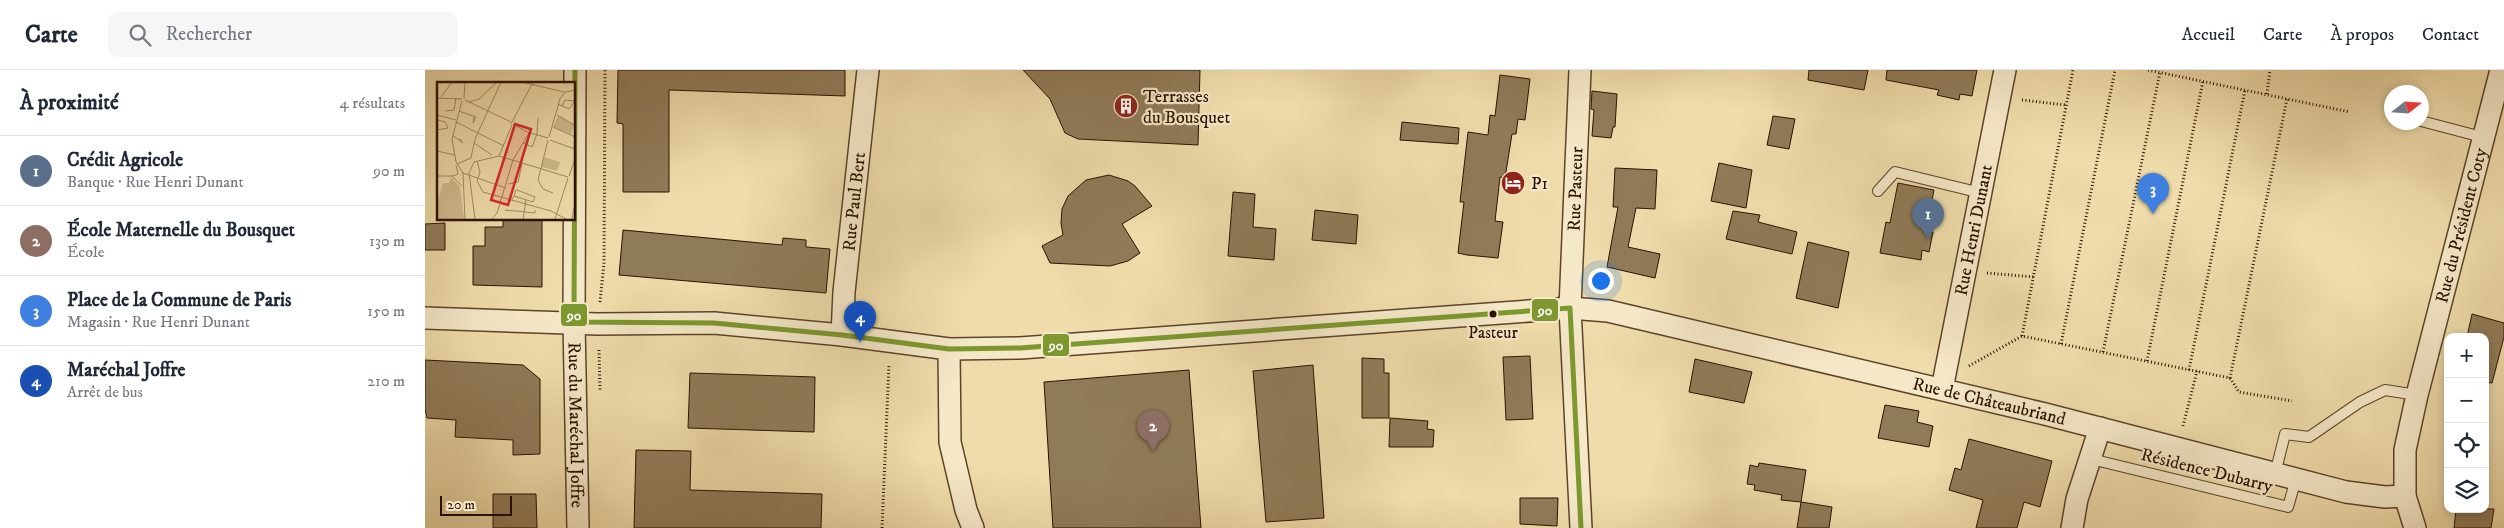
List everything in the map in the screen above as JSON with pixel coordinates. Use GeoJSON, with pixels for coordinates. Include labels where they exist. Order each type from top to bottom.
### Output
{"type":"FeatureCollection","features":[{"type":"Feature","properties":{"kind":"street","name":"Rue Paul Bert"},"geometry":{"type":"LineString","coordinates":[[842,335],[843,292],[868,70]]}},
{"type":"Feature","properties":{"kind":"street","name":"Rue Pasteur"},"geometry":{"type":"LineString","coordinates":[[1580,70],[1570,308],[1581,528]]}},
{"type":"Feature","properties":{"kind":"street","name":"Rue Henri Dunant"},"geometry":{"type":"LineString","coordinates":[[1942,389],[2005,70]]}},
{"type":"Feature","properties":{"kind":"street","name":"Rue du Président Coty"},"geometry":{"type":"LineString","coordinates":[[2415,528],[2405,496],[2405,450],[2482,137],[2501,70]]}},
{"type":"Feature","properties":{"kind":"street","name":"Rue du Maréchal Joffre"},"geometry":{"type":"LineString","coordinates":[[574,220],[574,322],[578,528]]}},
{"type":"Feature","properties":{"kind":"street","name":"Rue de Châteaubriand"},"geometry":{"type":"LineString","coordinates":[[425,318],[714,323],[842,335],[949,349],[1020,348],[1570,308],[1608,311],[1942,389],[2346,492],[2385,497],[2405,496]]}},
{"type":"Feature","properties":{"kind":"street"},"geometry":{"type":"LineString","coordinates":[[949,349],[950,442],[966,510],[973,528]]}},
{"type":"Feature","properties":{"kind":"street"},"geometry":{"type":"LineString","coordinates":[[2072,528],[2077,499],[2101,428]]}},
{"type":"Feature","properties":{"kind":"lane"},"geometry":{"type":"LineString","coordinates":[[2429,123],[2482,137]]}},
{"type":"Feature","properties":{"kind":"lane"},"geometry":{"type":"LineString","coordinates":[[1878,191],[1895,172],[1981,192]]}},
{"type":"Feature","properties":{"kind":"lane"},"geometry":{"type":"LineString","coordinates":[[2275,474],[2285,434],[2309,437],[2360,402],[2385,390],[2417,395]]}},
{"type":"Feature","properties":{"kind":"lane","name":"Résidence Dubarry"},"geometry":{"type":"LineString","coordinates":[[2091,459],[2288,507],[2296,479]]}},
{"type":"Feature","properties":{"kind":"path"},"geometry":{"type":"LineString","coordinates":[[2023,336],[2073,70]]}},
{"type":"Feature","properties":{"kind":"path"},"geometry":{"type":"LineString","coordinates":[[2061,344],[2115,70]]}},
{"type":"Feature","properties":{"kind":"path"},"geometry":{"type":"LineString","coordinates":[[2149,70],[2349,112]]}},
{"type":"Feature","properties":{"kind":"path"},"geometry":{"type":"LineString","coordinates":[[2267,94],[2270,70]]}},
{"type":"Feature","properties":{"kind":"path"},"geometry":{"type":"LineString","coordinates":[[2103,352],[2160,72]]}},
{"type":"Feature","properties":{"kind":"path"},"geometry":{"type":"LineString","coordinates":[[2147,361],[2203,81]]}},
{"type":"Feature","properties":{"kind":"path"},"geometry":{"type":"LineString","coordinates":[[2189,370],[2245,90]]}},
{"type":"Feature","properties":{"kind":"path"},"geometry":{"type":"LineString","coordinates":[[2000,98],[2067,105]]}},
{"type":"Feature","properties":{"kind":"path"},"geometry":{"type":"LineString","coordinates":[[2287,99],[2230,378],[2239,392],[2292,400]]}},
{"type":"Feature","properties":{"kind":"path"},"geometry":{"type":"LineString","coordinates":[[1966,271],[2033,278]]}},
{"type":"Feature","properties":{"kind":"path"},"geometry":{"type":"LineString","coordinates":[[1949,361],[1971,366],[2023,336],[2230,378]]}},
{"type":"Feature","properties":{"kind":"path"},"geometry":{"type":"LineString","coordinates":[[882,528],[890,341]]}},
{"type":"Feature","properties":{"kind":"path"},"geometry":{"type":"LineString","coordinates":[[2178,448],[2197,371]]}},
{"type":"Feature","properties":{"kind":"building"},"geometry":{"type":"Polygon","coordinates":[[[618,70],[845,70],[845,96],[669,90],[669,192],[623,192],[623,124],[617,123],[618,70]]]}},
{"type":"Feature","properties":{"kind":"building","name":"Terrasses du Bousquet"},"geometry":{"type":"Polygon","coordinates":[[[1023,70],[1200,70],[1198,145],[1078,139],[1065,133],[1050,99],[1023,70]]]}},
{"type":"Feature","properties":{"kind":"building"},"geometry":{"type":"Polygon","coordinates":[[[1809,70],[1868,70],[1864,90],[1808,80],[1809,70]]]}},
{"type":"Feature","properties":{"kind":"building"},"geometry":{"type":"Polygon","coordinates":[[[1887,70],[1977,70],[1972,96],[1960,94],[1959,100],[1937,95],[1939,90],[1886,80],[1887,70]]]}},
{"type":"Feature","properties":{"kind":"building"},"geometry":{"type":"Polygon","coordinates":[[[1500,75],[1530,79],[1525,120],[1518,119],[1516,134],[1512,134],[1505,178],[1500,177],[1495,221],[1503,222],[1498,258],[1458,253],[1464,202],[1460,202],[1468,132],[1488,135],[1490,115],[1495,116],[1500,75]]]}},
{"type":"Feature","properties":{"kind":"building"},"geometry":{"type":"Polygon","coordinates":[[[1592,91],[1617,94],[1615,127],[1613,127],[1611,138],[1592,136],[1594,110],[1591,109],[1592,91]]]}},
{"type":"Feature","properties":{"kind":"building"},"geometry":{"type":"Polygon","coordinates":[[[1773,116],[1795,119],[1789,149],[1767,145],[1773,116]]]}},
{"type":"Feature","properties":{"kind":"building"},"geometry":{"type":"Polygon","coordinates":[[[1402,122],[1459,128],[1458,144],[1400,140],[1402,122]]]}},
{"type":"Feature","properties":{"kind":"building"},"geometry":{"type":"Polygon","coordinates":[[[1719,163],[1752,170],[1746,208],[1711,201],[1719,163]]]}},
{"type":"Feature","properties":{"kind":"building"},"geometry":{"type":"Polygon","coordinates":[[[1615,168],[1657,170],[1655,209],[1636,208],[1628,247],[1660,254],[1655,278],[1607,267],[1618,207],[1613,207],[1615,168]]]}},
{"type":"Feature","properties":{"kind":"building"},"geometry":{"type":"Polygon","coordinates":[[[1109,175],[1128,181],[1135,186],[1152,206],[1122,224],[1140,253],[1128,261],[1110,266],[1050,263],[1042,246],[1063,235],[1061,223],[1062,209],[1068,196],[1086,180],[1109,175]]]}},
{"type":"Feature","properties":{"kind":"building"},"geometry":{"type":"Polygon","coordinates":[[[1898,183],[1934,190],[1926,231],[1933,232],[1929,252],[1922,250],[1921,260],[1880,253],[1886,222],[1890,223],[1898,183]]]}},
{"type":"Feature","properties":{"kind":"building"},"geometry":{"type":"Polygon","coordinates":[[[1233,192],[1255,194],[1253,227],[1276,229],[1274,260],[1228,256],[1233,192]]]}},
{"type":"Feature","properties":{"kind":"building"},"geometry":{"type":"Polygon","coordinates":[[[1315,210],[1358,215],[1356,244],[1312,240],[1315,210]]]}},
{"type":"Feature","properties":{"kind":"building"},"geometry":{"type":"Polygon","coordinates":[[[1733,211],[1760,215],[1758,222],[1797,232],[1792,254],[1726,239],[1733,211]]]}},
{"type":"Feature","properties":{"kind":"building"},"geometry":{"type":"Polygon","coordinates":[[[503,220],[542,220],[542,287],[473,285],[473,246],[485,246],[485,227],[503,227],[503,220]]]}},
{"type":"Feature","properties":{"kind":"building"},"geometry":{"type":"Polygon","coordinates":[[[445,223],[445,250],[425,250],[425,224],[445,223]]]}},
{"type":"Feature","properties":{"kind":"building"},"geometry":{"type":"Polygon","coordinates":[[[623,230],[782,245],[783,238],[806,240],[806,247],[830,249],[826,293],[619,275],[623,230]]]}},
{"type":"Feature","properties":{"kind":"building"},"geometry":{"type":"Polygon","coordinates":[[[1808,242],[1849,252],[1838,308],[1796,298],[1808,242]]]}},
{"type":"Feature","properties":{"kind":"building"},"geometry":{"type":"Polygon","coordinates":[[[2472,314],[2504,323],[2504,337],[2492,383],[2489,383],[2489,333],[2468,333],[2472,314]]]}},
{"type":"Feature","properties":{"kind":"building"},"geometry":{"type":"Polygon","coordinates":[[[1530,356],[1533,419],[1506,420],[1503,357],[1530,356]]]}},
{"type":"Feature","properties":{"kind":"building"},"geometry":{"type":"Polygon","coordinates":[[[1362,358],[1384,359],[1384,373],[1389,373],[1389,418],[1362,418],[1362,358]]]}},
{"type":"Feature","properties":{"kind":"building"},"geometry":{"type":"Polygon","coordinates":[[[1695,359],[1752,372],[1744,403],[1689,392],[1695,359]]]}},
{"type":"Feature","properties":{"kind":"building"},"geometry":{"type":"Polygon","coordinates":[[[425,360],[523,365],[540,379],[540,454],[513,455],[513,440],[455,437],[456,420],[427,418],[425,409],[425,360]]]}},
{"type":"Feature","properties":{"kind":"building"},"geometry":{"type":"Polygon","coordinates":[[[1313,365],[1324,518],[1266,522],[1253,371],[1313,365]]]}},
{"type":"Feature","properties":{"kind":"building"},"geometry":{"type":"Polygon","coordinates":[[[1189,370],[1201,528],[1053,528],[1044,382],[1189,370]]]}},
{"type":"Feature","properties":{"kind":"building"},"geometry":{"type":"Polygon","coordinates":[[[690,373],[815,377],[814,432],[688,428],[690,373]]]}},
{"type":"Feature","properties":{"kind":"building"},"geometry":{"type":"Polygon","coordinates":[[[1885,405],[1919,411],[1917,422],[1933,426],[1929,447],[1878,438],[1885,405]]]}},
{"type":"Feature","properties":{"kind":"building"},"geometry":{"type":"Polygon","coordinates":[[[1390,418],[1428,421],[1427,429],[1434,430],[1433,447],[1389,447],[1390,418]]]}},
{"type":"Feature","properties":{"kind":"building"},"geometry":{"type":"Polygon","coordinates":[[[1969,439],[2052,461],[2040,507],[2024,502],[2017,528],[1976,528],[1983,500],[1949,490],[1955,468],[1961,470],[1969,439]]]}},
{"type":"Feature","properties":{"kind":"building"},"geometry":{"type":"Polygon","coordinates":[[[636,450],[691,451],[690,490],[822,494],[821,528],[634,528],[636,450]]]}},
{"type":"Feature","properties":{"kind":"building"},"geometry":{"type":"Polygon","coordinates":[[[1759,463],[1806,470],[1801,502],[1781,500],[1782,495],[1754,490],[1755,485],[1747,484],[1750,465],[1758,467],[1759,463]]]}},
{"type":"Feature","properties":{"kind":"building"},"geometry":{"type":"Polygon","coordinates":[[[493,494],[536,494],[537,528],[493,528],[493,494]]]}},
{"type":"Feature","properties":{"kind":"building"},"geometry":{"type":"Polygon","coordinates":[[[1520,498],[1558,498],[1557,526],[1520,524],[1520,498]]]}},
{"type":"Feature","properties":{"kind":"building"},"geometry":{"type":"Polygon","coordinates":[[[1801,502],[1832,507],[1829,528],[1797,528],[1801,502]]]}},
{"type":"Feature","properties":{"kind":"building"},"geometry":{"type":"Polygon","coordinates":[[[2489,509],[2494,509],[2491,528],[2454,528],[2456,513],[2489,513],[2489,509]]]}},
{"type":"Feature","properties":{"kind":"transit line","name":"90"},"geometry":{"type":"LineString","coordinates":[[575,70],[575,82]]}},
{"type":"Feature","properties":{"kind":"transit line","name":"90"},"geometry":{"type":"LineString","coordinates":[[574,220],[574,322],[714,323],[842,335],[949,349],[1020,348],[1570,308],[1581,528]]}},
{"type":"Feature","properties":{"kind":"place","name":"Terrasses du Bousquet"},"geometry":{"type":"Point","coordinates":[1126,106]}},
{"type":"Feature","properties":{"kind":"place","name":"P1"},"geometry":{"type":"Point","coordinates":[1513,183]}},
{"type":"Feature","properties":{"kind":"place","name":"Place de la Commune de Paris"},"geometry":{"type":"Point","coordinates":[2153,214]}},
{"type":"Feature","properties":{"kind":"place","name":"Crédit Agricole"},"geometry":{"type":"Point","coordinates":[1928,239]}},
{"type":"Feature","properties":{"kind":"place","name":"Pasteur"},"geometry":{"type":"Point","coordinates":[1493,314]}},
{"type":"Feature","properties":{"kind":"place","name":"Maréchal Joffre"},"geometry":{"type":"Point","coordinates":[860,342]}},
{"type":"Feature","properties":{"kind":"place","name":"École Maternelle du Bousquet"},"geometry":{"type":"Point","coordinates":[1153,451]}}]}
